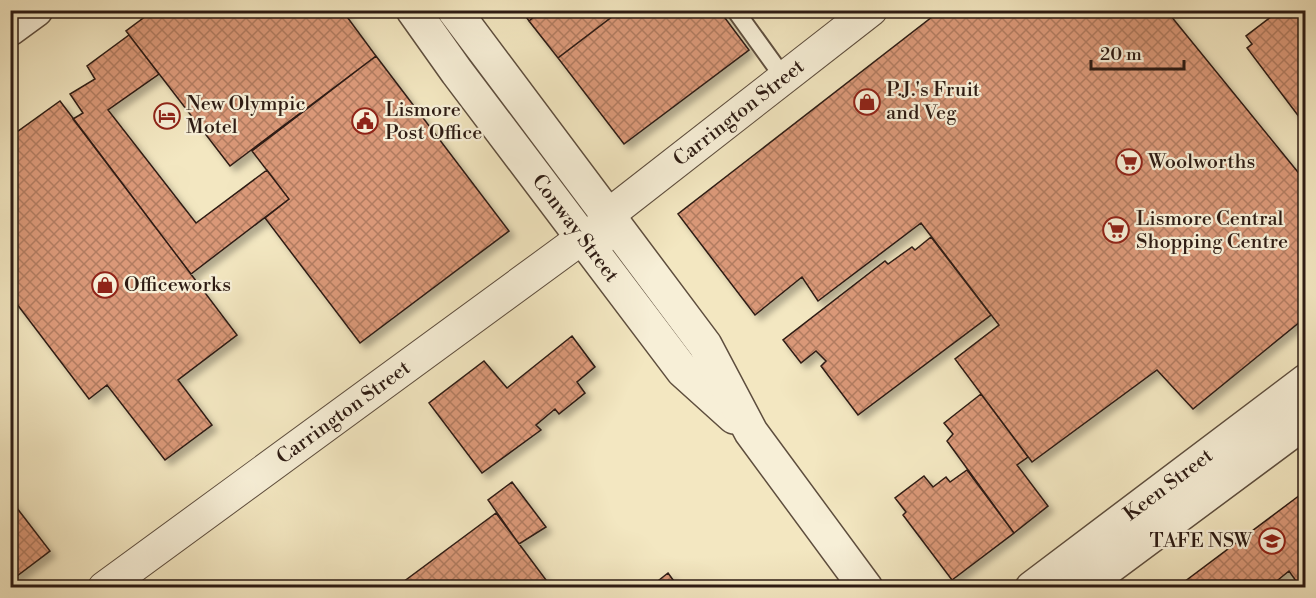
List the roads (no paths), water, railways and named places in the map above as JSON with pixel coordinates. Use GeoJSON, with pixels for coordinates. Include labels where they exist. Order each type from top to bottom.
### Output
{"type":"FeatureCollection","features":[{"type":"Feature","properties":{"kind":"street"},"geometry":{"type":"LineString","coordinates":[[10,29],[36,10]]}},
{"type":"Feature","properties":{"kind":"street","name":"Conway Street"},"geometry":{"type":"LineString","coordinates":[[413,10],[683,371],[751,432]]}},
{"type":"Feature","properties":{"kind":"street","name":"Conway Street"},"geometry":{"type":"LineString","coordinates":[[454,10],[705,345],[751,432],[866,588]]}},
{"type":"Feature","properties":{"kind":"street","name":"Carrington Street"},"geometry":{"type":"LineString","coordinates":[[607,216],[871,10]]}},
{"type":"Feature","properties":{"kind":"street"},"geometry":{"type":"LineString","coordinates":[[607,216],[600,232],[606,253],[683,371]]}},
{"type":"Feature","properties":{"kind":"street","name":"Carrington Street"},"geometry":{"type":"LineString","coordinates":[[104,588],[582,238]]}},
{"type":"Feature","properties":{"kind":"street","name":"Keen Street"},"geometry":{"type":"LineString","coordinates":[[1032,588],[1305,381]]}},
{"type":"Feature","properties":{"kind":"street","name":"Keen Street"},"geometry":{"type":"LineString","coordinates":[[1081,588],[1305,421]]}},
{"type":"Feature","properties":{"kind":"lane"},"geometry":{"type":"LineString","coordinates":[[735,10],[784,78]]}},
{"type":"Feature","properties":{"kind":"place","name":"P.J.'s Fruit and Veg"},"geometry":{"type":"Point","coordinates":[867,102]}},
{"type":"Feature","properties":{"kind":"place","name":"New Olympic Motel"},"geometry":{"type":"Point","coordinates":[167,116]}},
{"type":"Feature","properties":{"kind":"place","name":"Lismore Post Office"},"geometry":{"type":"Point","coordinates":[365,121]}},
{"type":"Feature","properties":{"kind":"place","name":"Woolworths"},"geometry":{"type":"Point","coordinates":[1129,162]}},
{"type":"Feature","properties":{"kind":"place","name":"Lismore Central Shopping Centre"},"geometry":{"type":"Point","coordinates":[1116,230]}},
{"type":"Feature","properties":{"kind":"place","name":"Officeworks"},"geometry":{"type":"Point","coordinates":[105,285]}},
{"type":"Feature","properties":{"kind":"place","name":"TAFE NSW"},"geometry":{"type":"Point","coordinates":[1272,541]}}]}
